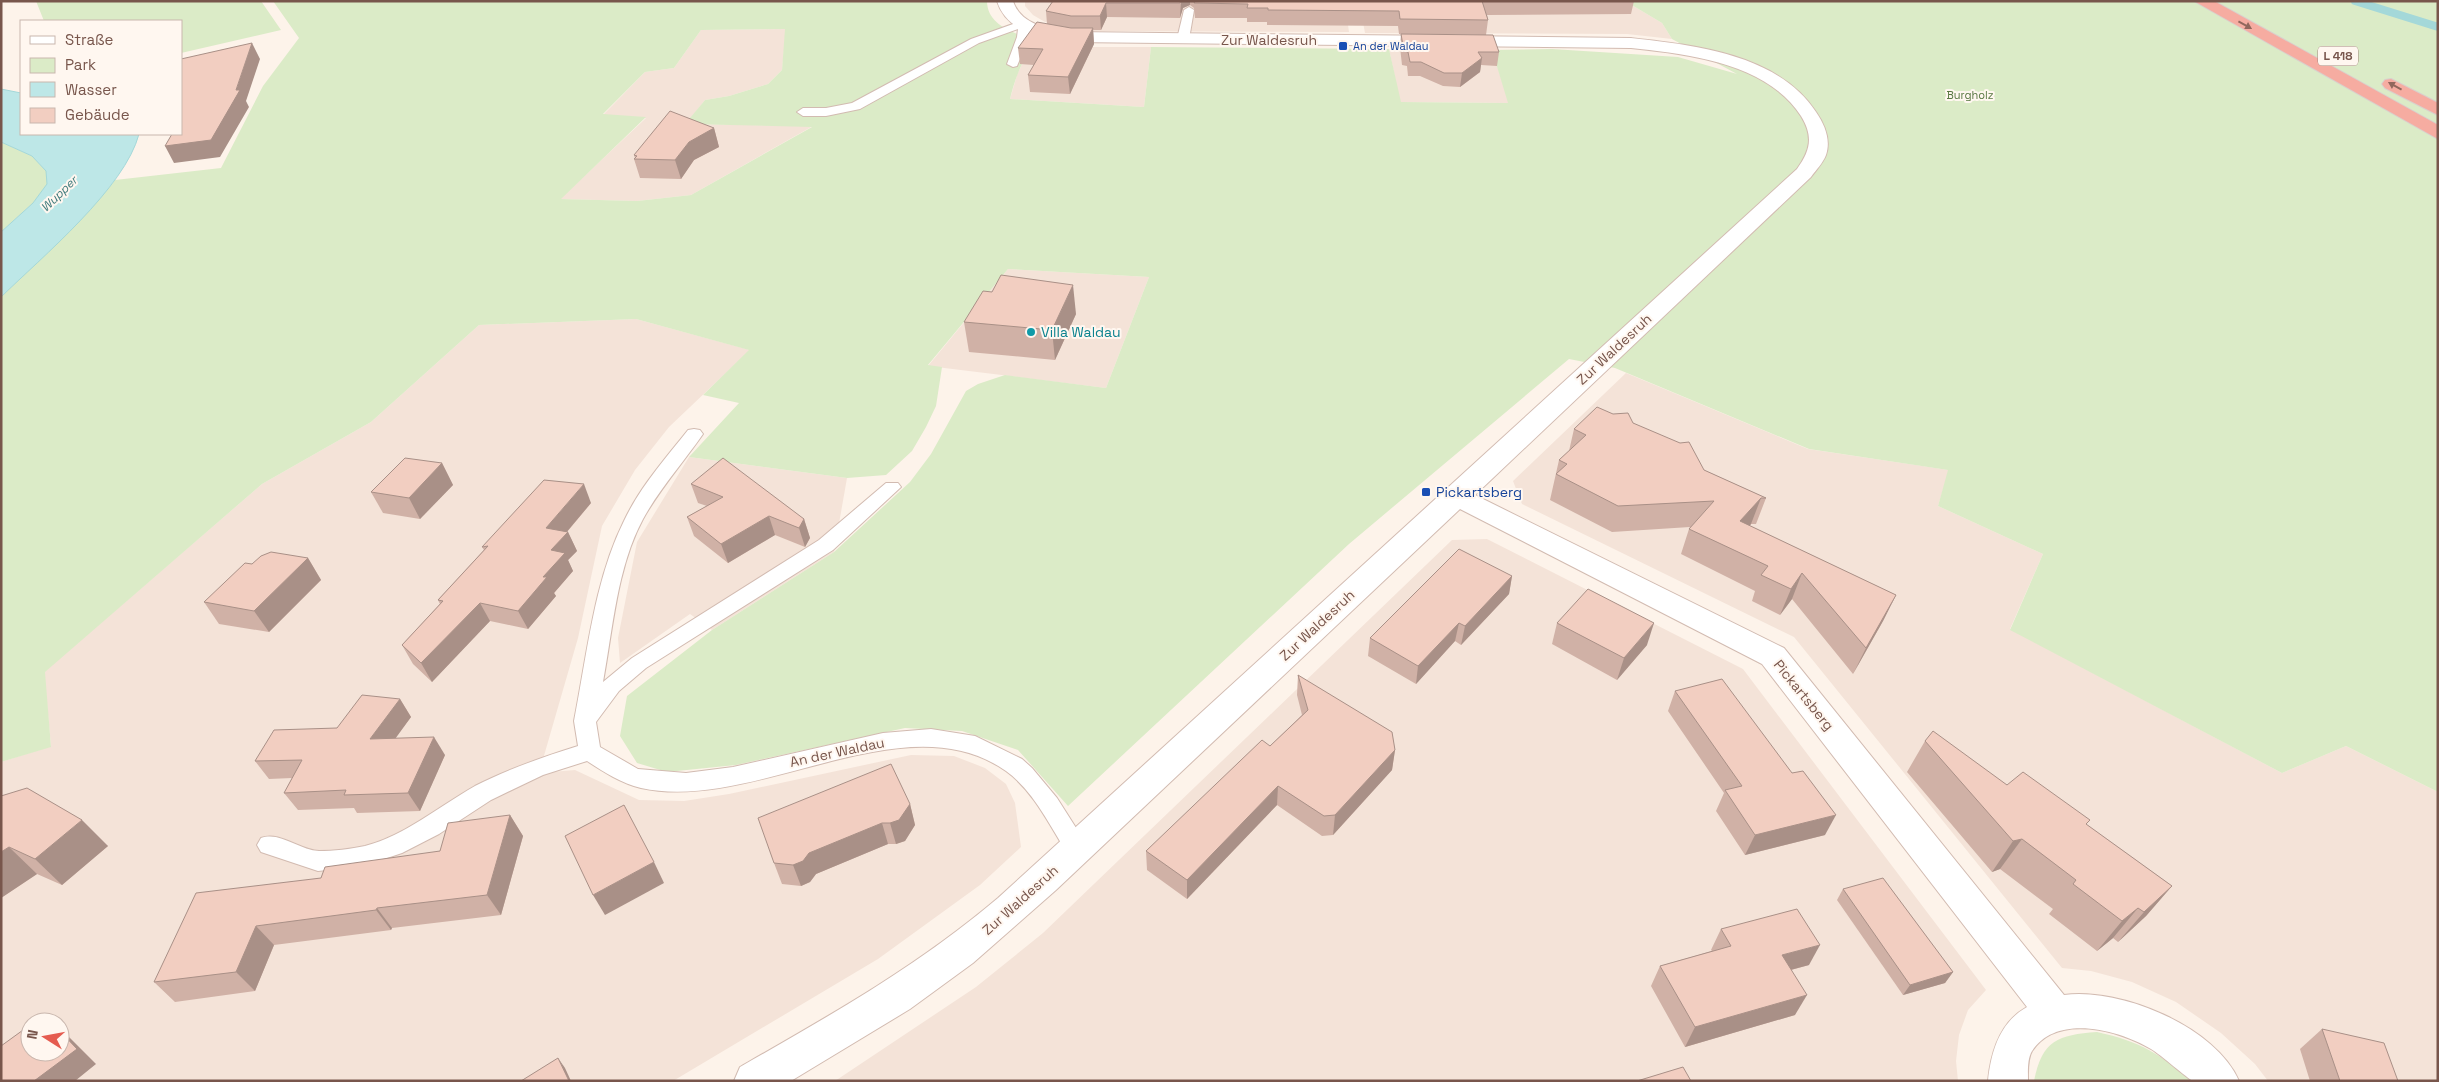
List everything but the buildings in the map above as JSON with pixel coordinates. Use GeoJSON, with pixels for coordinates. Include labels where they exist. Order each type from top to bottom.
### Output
{"type":"FeatureCollection","features":[{"type":"Feature","properties":{"kind":"highway","name":"L 418"},"geometry":{"type":"LineString","coordinates":[[2202,1],[2438,133]]}},
{"type":"Feature","properties":{"kind":"highway","name":"L 418"},"geometry":{"type":"LineString","coordinates":[[2375,75],[2438,110]]}},
{"type":"Feature","properties":{"kind":"street","name":"Zur Waldesruh"},"geometry":{"type":"LineString","coordinates":[[754,1081],[893,998],[941,966],[979,937],[1078,849],[1804,173],[1815,158],[1819,145],[1817,130],[1810,115],[1800,101],[1785,89],[1750,69],[1706,55],[1656,45],[1592,42],[1072,37],[1052,34],[1024,23],[1013,17],[1007,10],[1005,1]]}},
{"type":"Feature","properties":{"kind":"street","name":"Pickartsberg"},"geometry":{"type":"LineString","coordinates":[[1456,496],[1773,656],[2055,1013]]}},
{"type":"Feature","properties":{"kind":"street"},"geometry":{"type":"LineString","coordinates":[[2008,1081],[2008,1064],[2016,1040],[2032,1023],[2055,1013],[2089,1010],[2128,1019],[2168,1038],[2206,1066],[2218,1081]]}},
{"type":"Feature","properties":{"kind":"lane"},"geometry":{"type":"LineString","coordinates":[[1183,39],[1189,10]]}},
{"type":"Feature","properties":{"kind":"lane"},"geometry":{"type":"LineString","coordinates":[[803,112],[826,112],[856,106],[892,88],[968,44],[1024,23],[1023,38],[1013,64]]}},
{"type":"Feature","properties":{"kind":"lane"},"geometry":{"type":"LineString","coordinates":[[269,845],[318,861],[363,856],[394,846],[431,827],[483,793],[536,768],[590,751],[585,721],[614,568],[633,520],[660,476],[694,434]]}},
{"type":"Feature","properties":{"kind":"lane"},"geometry":{"type":"LineString","coordinates":[[585,721],[612,685],[639,664],[826,545],[892,487]]}},
{"type":"Feature","properties":{"kind":"lane","name":"An der Waldau"},"geometry":{"type":"LineString","coordinates":[[590,751],[613,767],[642,779],[678,783],[722,779],[789,762],[898,740],[934,738],[960,741],[988,750],[1013,764],[1034,785],[1078,849]]}},
{"type":"Feature","properties":{"kind":"shaded area"},"geometry":{"type":"Polygon","coordinates":[[[1025,1],[1347,1],[1345,4],[1349,32],[1090,31],[1045,22],[1033,15],[1025,6],[1025,1]]]}},
{"type":"Feature","properties":{"kind":"shaded area"},"geometry":{"type":"Polygon","coordinates":[[[1365,1],[1625,1],[1662,23],[1672,39],[1627,34],[1365,33],[1360,6],[1365,1]]]}},
{"type":"Feature","properties":{"kind":"shaded area"},"geometry":{"type":"Polygon","coordinates":[[[786,29],[782,70],[768,84],[729,96],[705,100],[686,124],[813,126],[691,195],[637,201],[560,199],[646,118],[603,115],[645,72],[674,68],[701,30],[786,29]]]}},
{"type":"Feature","properties":{"kind":"shaded area"},"geometry":{"type":"Polygon","coordinates":[[[1082,47],[1151,47],[1144,107],[1010,99],[1017,75],[1028,51],[1082,47]]]}},
{"type":"Feature","properties":{"kind":"shaded area"},"geometry":{"type":"Polygon","coordinates":[[[1389,49],[1492,50],[1509,103],[1400,102],[1389,49]]]}},
{"type":"Feature","properties":{"kind":"shaded area"},"geometry":{"type":"Polygon","coordinates":[[[1008,269],[1149,277],[1106,388],[928,366],[1008,269]]]}},
{"type":"Feature","properties":{"kind":"shaded area"},"geometry":{"type":"Polygon","coordinates":[[[636,319],[750,350],[669,427],[635,470],[602,526],[578,638],[539,773],[575,770],[639,800],[684,801],[729,794],[911,755],[954,756],[985,768],[1006,784],[1015,803],[1021,847],[980,885],[878,959],[673,1081],[1,1081],[1,762],[51,746],[44,672],[262,484],[371,422],[479,325],[636,319]]]}},
{"type":"Feature","properties":{"kind":"shaded area"},"geometry":{"type":"Polygon","coordinates":[[[1626,373],[1808,449],[1949,470],[1938,506],[2043,554],[2010,629],[2282,773],[2346,746],[2438,792],[2438,1081],[2268,1081],[2255,1064],[2221,1033],[2176,1002],[2132,982],[2091,971],[2062,968],[1794,637],[1522,504],[1513,481],[1626,373]]]}},
{"type":"Feature","properties":{"kind":"shaded area"},"geometry":{"type":"Polygon","coordinates":[[[689,457],[847,478],[834,552],[712,630],[690,614],[620,663],[618,638],[637,542],[689,457]]]}},
{"type":"Feature","properties":{"kind":"shaded area"},"geometry":{"type":"Polygon","coordinates":[[[1487,539],[1743,669],[1986,990],[1968,1010],[1959,1035],[1956,1061],[1958,1081],[835,1081],[976,987],[1043,933],[1452,540],[1487,539]]]}},
{"type":"Feature","properties":{"kind":"green space"},"geometry":{"type":"Polygon","coordinates":[[[36,1],[261,1],[281,30],[182,53],[182,20],[44,20],[36,1]]]}},
{"type":"Feature","properties":{"kind":"green space","name":"Burgholz"},"geometry":{"type":"Polygon","coordinates":[[[273,1],[987,1],[988,10],[997,23],[1012,32],[1036,40],[1020,68],[1010,99],[1144,107],[1151,47],[1389,49],[1401,102],[1508,103],[1492,50],[1552,49],[1678,57],[1737,74],[1672,39],[1662,23],[1625,1],[2438,1],[2438,792],[2346,746],[2282,773],[2010,630],[2043,554],[1938,506],[1948,470],[1809,449],[1615,368],[1569,359],[1349,544],[1068,806],[1018,750],[962,731],[905,728],[736,765],[667,772],[637,763],[620,736],[627,696],[712,630],[834,552],[910,482],[931,454],[966,391],[978,384],[1005,375],[1106,388],[1149,277],[1008,269],[928,365],[942,367],[936,406],[912,451],[886,475],[847,478],[689,457],[739,403],[703,395],[749,350],[636,319],[479,325],[371,422],[262,484],[45,672],[51,747],[1,762],[1,297],[88,212],[115,180],[221,168],[263,86],[299,38],[273,1]],[[785,29],[701,30],[674,68],[645,72],[603,114],[646,117],[561,199],[637,201],[691,195],[812,127],[685,124],[705,100],[729,96],[768,84],[782,70],[785,29]]]}},
{"type":"Feature","properties":{"kind":"green space"},"geometry":{"type":"Polygon","coordinates":[[[1,142],[32,156],[46,171],[48,184],[33,203],[1,232],[1,142]]]}},
{"type":"Feature","properties":{"kind":"green space"},"geometry":{"type":"Polygon","coordinates":[[[2097,1032],[2126,1040],[2148,1050],[2193,1081],[2034,1081],[2042,1056],[2054,1042],[2072,1035],[2097,1032]]]}},
{"type":"Feature","properties":{"kind":"water","name":"Wupper"},"geometry":{"type":"Polygon","coordinates":[[[1,89],[20,93],[20,135],[139,135],[131,155],[100,199],[59,242],[1,297],[1,232],[33,203],[47,184],[46,171],[32,156],[1,142],[1,89]]]}},
{"type":"Feature","properties":{"kind":"waterway"},"geometry":{"type":"LineString","coordinates":[[2355,1],[2438,27]]}},
{"type":"Feature","properties":{"kind":"place","name":"An der Waldau"},"geometry":{"type":"Point","coordinates":[1343,46]}},
{"type":"Feature","properties":{"kind":"place","name":"Villa Waldau"},"geometry":{"type":"Point","coordinates":[1031,332]}},
{"type":"Feature","properties":{"kind":"place","name":"Pickartsberg"},"geometry":{"type":"Point","coordinates":[1426,492]}}]}
